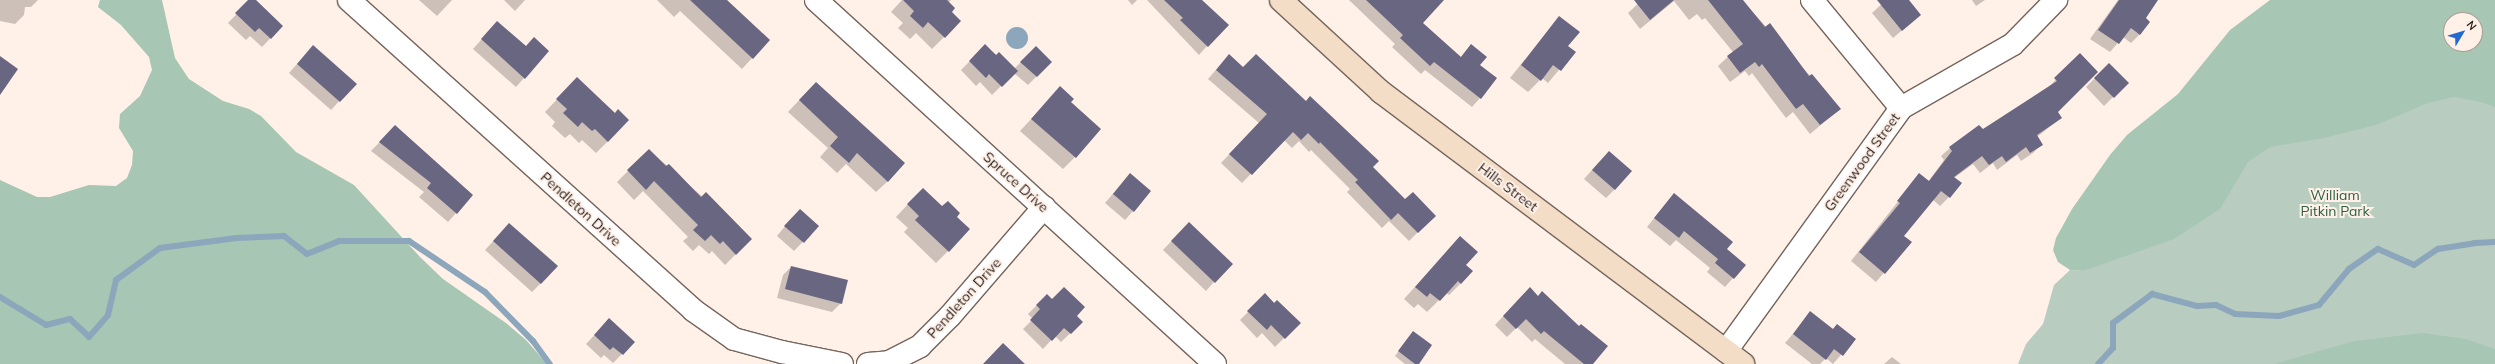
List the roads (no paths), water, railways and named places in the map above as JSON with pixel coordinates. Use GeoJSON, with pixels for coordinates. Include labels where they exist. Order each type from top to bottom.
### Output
{"type":"FeatureCollection","features":[{"type":"Feature","properties":{"kind":"street","name":"Pendleton Drive"},"geometry":{"type":"LineString","coordinates":[[349,0],[693,310],[734,339],[782,352],[842,364]]}},
{"type":"Feature","properties":{"kind":"street","name":"Spruce Drive"},"geometry":{"type":"LineString","coordinates":[[816,0],[1216,364]]}},
{"type":"Feature","properties":{"kind":"street","name":"Hills Street"},"geometry":{"type":"LineString","coordinates":[[1281,0],[1381,92],[1735,358]]}},
{"type":"Feature","properties":{"kind":"street"},"geometry":{"type":"LineString","coordinates":[[1812,0],[1901,108]]}},
{"type":"Feature","properties":{"kind":"street","name":"Greenwood Street"},"geometry":{"type":"LineString","coordinates":[[1735,358],[1901,108],[2013,44],[2056,0]]}},
{"type":"Feature","properties":{"kind":"street","name":"Pendleton Drive"},"geometry":{"type":"LineString","coordinates":[[868,364],[889,362],[920,346],[950,316],[1044,207]]}},
{"type":"Feature","properties":{"kind":"water"},"geometry":{"type":"Polygon","coordinates":[[[1017,27],[1025,30],[1028,38],[1025,46],[1017,49],[1009,46],[1006,38],[1009,30],[1017,27]]]}},
{"type":"Feature","properties":{"kind":"waterway"},"geometry":{"type":"LineString","coordinates":[[0,297],[46,325],[70,319],[89,337],[108,315],[116,280],[160,248],[236,238],[284,236],[307,254],[340,241],[409,241],[485,292],[533,341],[550,364]]}},
{"type":"Feature","properties":{"kind":"waterway"},"geometry":{"type":"LineString","coordinates":[[2098,364],[2113,348],[2113,323],[2152,294],[2197,306],[2216,305],[2235,314],[2279,316],[2319,305],[2349,269],[2378,249],[2414,265],[2438,249],[2475,243],[2495,242]]}},
{"type":"Feature","properties":{"kind":"park label","name":"William Pitkin Park"},"geometry":{"type":"Point","coordinates":[2335,204]}}]}
